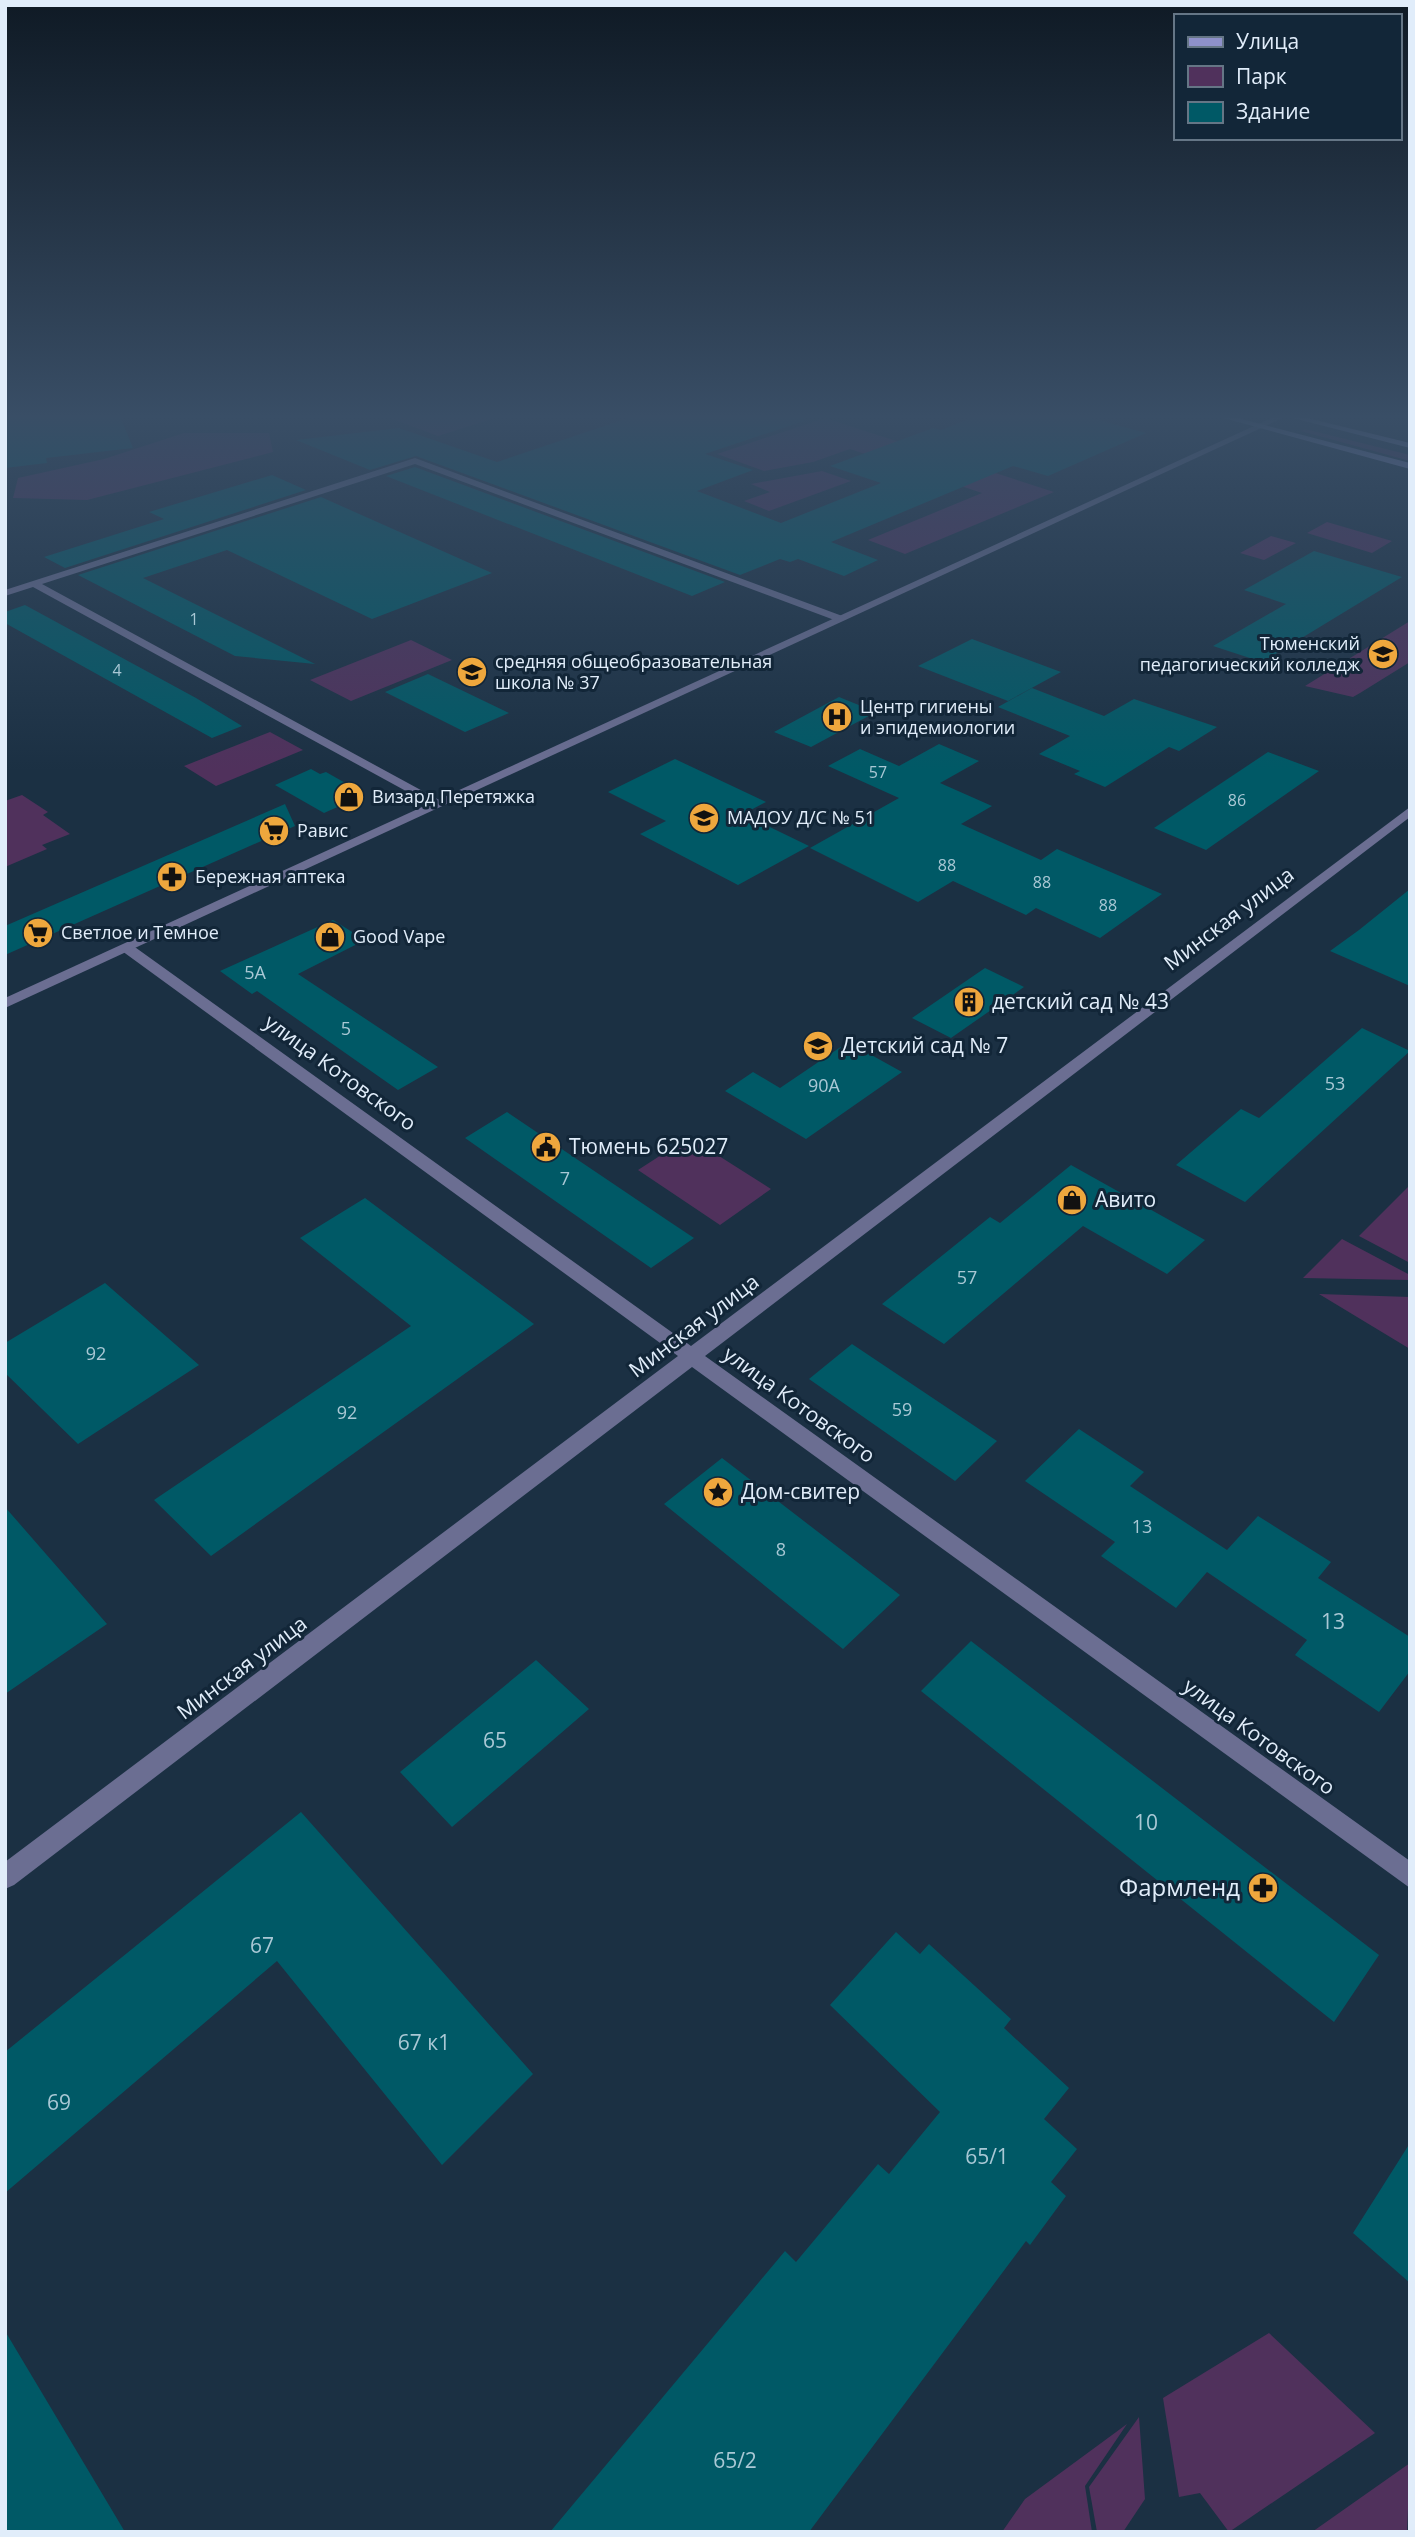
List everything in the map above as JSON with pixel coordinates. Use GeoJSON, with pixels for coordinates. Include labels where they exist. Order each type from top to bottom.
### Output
{"type":"FeatureCollection","features":[{"type":"Feature","properties":{"kind":"street"},"geometry":{"type":"LineString","coordinates":[[5,593],[188,534]]}},
{"type":"Feature","properties":{"kind":"street"},"geometry":{"type":"LineString","coordinates":[[613,534],[841,619]]}},
{"type":"Feature","properties":{"kind":"street"},"geometry":{"type":"LineString","coordinates":[[5,1004],[1024,534]]}},
{"type":"Feature","properties":{"kind":"street"},"geometry":{"type":"LineString","coordinates":[[34,584],[437,804]]}},
{"type":"Feature","properties":{"kind":"street","name":"Минская улица"},"geometry":{"type":"LineString","coordinates":[[5,1877],[1410,811]]}},
{"type":"Feature","properties":{"kind":"street","name":"улица Котовского"},"geometry":{"type":"LineString","coordinates":[[127,948],[1410,1876]]}},
{"type":"Feature","properties":{"kind":"green space"},"geometry":{"type":"Polygon","coordinates":[[[882,534],[952,534],[905,554],[868,540],[882,534]]]}},
{"type":"Feature","properties":{"kind":"green space"},"geometry":{"type":"Polygon","coordinates":[[[1312,534],[1369,534],[1392,541],[1372,553],[1312,534]]]}},
{"type":"Feature","properties":{"kind":"green space"},"geometry":{"type":"Polygon","coordinates":[[[1271,536],[1296,543],[1264,560],[1240,553],[1271,536]]]}},
{"type":"Feature","properties":{"kind":"green space","name":"Тюменский педагогический колледж"},"geometry":{"type":"Polygon","coordinates":[[[1410,621],[1410,662],[1360,693],[1353,697],[1305,686],[1410,621]]]}},
{"type":"Feature","properties":{"kind":"green space"},"geometry":{"type":"Polygon","coordinates":[[[411,640],[452,660],[351,701],[310,680],[411,640]]]}},
{"type":"Feature","properties":{"kind":"green space"},"geometry":{"type":"Polygon","coordinates":[[[270,732],[303,750],[216,786],[184,766],[270,732]]]}},
{"type":"Feature","properties":{"kind":"green space"},"geometry":{"type":"Polygon","coordinates":[[[22,795],[48,812],[43,815],[70,834],[42,845],[47,849],[5,867],[5,801],[22,795]]]}},
{"type":"Feature","properties":{"kind":"green space"},"geometry":{"type":"Polygon","coordinates":[[[689,1137],[771,1189],[720,1225],[638,1170],[689,1137]]]}},
{"type":"Feature","properties":{"kind":"green space"},"geometry":{"type":"Polygon","coordinates":[[[1410,1188],[1410,1263],[1359,1236],[1410,1188]]]}},
{"type":"Feature","properties":{"kind":"green space"},"geometry":{"type":"Polygon","coordinates":[[[1342,1239],[1410,1275],[1410,1280],[1303,1278],[1342,1239]]]}},
{"type":"Feature","properties":{"kind":"green space"},"geometry":{"type":"Polygon","coordinates":[[[1319,1294],[1410,1297],[1410,1349],[1319,1294]]]}},
{"type":"Feature","properties":{"kind":"green space"},"geometry":{"type":"Polygon","coordinates":[[[1269,2333],[1375,2433],[1229,2532],[1200,2493],[1179,2497],[1163,2398],[1269,2333]]]}},
{"type":"Feature","properties":{"kind":"green space"},"geometry":{"type":"Polygon","coordinates":[[[1139,2417],[1145,2499],[1123,2532],[1097,2532],[1089,2487],[1139,2417]]]}},
{"type":"Feature","properties":{"kind":"green space"},"geometry":{"type":"Polygon","coordinates":[[[1127,2424],[1085,2486],[1092,2532],[1002,2532],[1025,2499],[1127,2424]]]}},
{"type":"Feature","properties":{"kind":"green space"},"geometry":{"type":"Polygon","coordinates":[[[1410,2463],[1407,2532],[1312,2532],[1410,2463]]]}},
{"type":"Feature","properties":{"kind":"building"},"geometry":{"type":"Polygon","coordinates":[[[115,534],[169,534],[65,568],[44,557],[115,534]]]}},
{"type":"Feature","properties":{"kind":"building"},"geometry":{"type":"Polygon","coordinates":[[[205,534],[405,534],[492,573],[372,619],[227,550],[143,578],[315,664],[235,656],[78,575],[205,534]]]}},
{"type":"Feature","properties":{"kind":"building"},"geometry":{"type":"Polygon","coordinates":[[[535,534],[597,534],[725,582],[692,596],[535,534]]]}},
{"type":"Feature","properties":{"kind":"building"},"geometry":{"type":"Polygon","coordinates":[[[629,534],[849,534],[831,542],[878,560],[844,576],[798,559],[790,562],[780,559],[740,575],[629,534]]]}},
{"type":"Feature","properties":{"kind":"building"},"geometry":{"type":"Polygon","coordinates":[[[1314,551],[1402,577],[1262,662],[1213,646],[1286,604],[1244,590],[1314,551]]]}},
{"type":"Feature","properties":{"kind":"building"},"geometry":{"type":"Polygon","coordinates":[[[25,605],[242,726],[212,738],[5,623],[5,612],[25,605]]]}},
{"type":"Feature","properties":{"kind":"building"},"geometry":{"type":"Polygon","coordinates":[[[972,639],[1061,672],[1008,701],[918,666],[972,639]]]}},
{"type":"Feature","properties":{"kind":"building"},"geometry":{"type":"Polygon","coordinates":[[[428,674],[509,713],[465,732],[385,692],[428,674]]]}},
{"type":"Feature","properties":{"kind":"building"},"geometry":{"type":"Polygon","coordinates":[[[1032,688],[1104,716],[1134,699],[1217,727],[1179,751],[1169,747],[1105,787],[1074,774],[1080,771],[1039,754],[1070,736],[998,707],[1032,688]]]}},
{"type":"Feature","properties":{"kind":"building"},"geometry":{"type":"Polygon","coordinates":[[[839,697],[876,712],[811,747],[774,732],[839,697]]]}},
{"type":"Feature","properties":{"kind":"building"},"geometry":{"type":"Polygon","coordinates":[[[939,744],[979,761],[940,783],[992,806],[961,824],[1041,860],[1057,849],[1162,894],[1100,938],[1036,908],[1026,915],[953,881],[918,902],[810,848],[899,798],[828,766],[860,749],[899,766],[939,744]]]}},
{"type":"Feature","properties":{"kind":"building"},"geometry":{"type":"Polygon","coordinates":[[[1268,752],[1319,771],[1206,850],[1154,828],[1268,752]]]}},
{"type":"Feature","properties":{"kind":"building","name":"МАДОУ Д/С № 51"},"geometry":{"type":"Polygon","coordinates":[[[675,759],[766,802],[743,814],[809,846],[738,885],[640,834],[666,821],[608,792],[675,759]]]}},
{"type":"Feature","properties":{"kind":"building"},"geometry":{"type":"Polygon","coordinates":[[[311,769],[320,774],[326,772],[356,789],[350,792],[360,797],[324,813],[275,785],[311,769]]]}},
{"type":"Feature","properties":{"kind":"building"},"geometry":{"type":"Polygon","coordinates":[[[285,804],[295,826],[5,955],[5,926],[285,804]]]}},
{"type":"Feature","properties":{"kind":"building"},"geometry":{"type":"Polygon","coordinates":[[[1410,889],[1410,986],[1330,951],[1359,930],[1410,889]]]}},
{"type":"Feature","properties":{"kind":"building"},"geometry":{"type":"Polygon","coordinates":[[[333,920],[365,940],[298,974],[438,1067],[398,1090],[257,991],[252,994],[220,971],[333,920]]]}},
{"type":"Feature","properties":{"kind":"building","name":"детский сад № 43"},"geometry":{"type":"Polygon","coordinates":[[[985,968],[1024,987],[951,1038],[912,1018],[985,968]]]}},
{"type":"Feature","properties":{"kind":"building"},"geometry":{"type":"Polygon","coordinates":[[[1362,1028],[1410,1051],[1245,1202],[1176,1165],[1241,1109],[1259,1118],[1362,1028]]]}},
{"type":"Feature","properties":{"kind":"building"},"geometry":{"type":"Polygon","coordinates":[[[848,1042],[902,1072],[806,1139],[725,1091],[753,1072],[780,1088],[848,1042]]]}},
{"type":"Feature","properties":{"kind":"building"},"geometry":{"type":"Polygon","coordinates":[[[507,1112],[694,1238],[651,1268],[465,1138],[507,1112]]]}},
{"type":"Feature","properties":{"kind":"building"},"geometry":{"type":"Polygon","coordinates":[[[1071,1165],[1205,1240],[1167,1274],[1083,1226],[944,1344],[882,1304],[990,1217],[1000,1223],[1071,1165]]]}},
{"type":"Feature","properties":{"kind":"building"},"geometry":{"type":"Polygon","coordinates":[[[365,1198],[534,1324],[211,1556],[154,1500],[411,1326],[300,1238],[365,1198]]]}},
{"type":"Feature","properties":{"kind":"building"},"geometry":{"type":"Polygon","coordinates":[[[105,1283],[199,1365],[78,1444],[5,1373],[5,1343],[105,1283]]]}},
{"type":"Feature","properties":{"kind":"building"},"geometry":{"type":"Polygon","coordinates":[[[852,1344],[997,1441],[955,1481],[809,1379],[852,1344]]]}},
{"type":"Feature","properties":{"kind":"building"},"geometry":{"type":"Polygon","coordinates":[[[1079,1429],[1144,1472],[1130,1486],[1227,1550],[1258,1516],[1331,1562],[1318,1578],[1410,1637],[1410,1671],[1379,1712],[1295,1655],[1307,1640],[1207,1572],[1176,1608],[1101,1556],[1115,1542],[1025,1481],[1079,1429]]]}},
{"type":"Feature","properties":{"kind":"building"},"geometry":{"type":"Polygon","coordinates":[[[722,1458],[900,1595],[843,1649],[664,1504],[722,1458]]]}},
{"type":"Feature","properties":{"kind":"building"},"geometry":{"type":"Polygon","coordinates":[[[5,1507],[107,1624],[5,1694],[5,1507]]]}},
{"type":"Feature","properties":{"kind":"building"},"geometry":{"type":"Polygon","coordinates":[[[971,1641],[1379,1955],[1334,2022],[921,1691],[971,1641]]]}},
{"type":"Feature","properties":{"kind":"building"},"geometry":{"type":"Polygon","coordinates":[[[536,1660],[589,1709],[452,1827],[400,1772],[536,1660]]]}},
{"type":"Feature","properties":{"kind":"building"},"geometry":{"type":"Polygon","coordinates":[[[301,1812],[533,2074],[442,2165],[277,1961],[5,2193],[5,2052],[301,1812]]]}},
{"type":"Feature","properties":{"kind":"building"},"geometry":{"type":"Polygon","coordinates":[[[896,1932],[920,1954],[929,1944],[1011,2019],[1004,2028],[1069,2088],[1044,2119],[1077,2149],[1051,2182],[1066,2196],[1030,2245],[1026,2241],[809,2532],[550,2532],[785,2251],[796,2262],[878,2164],[889,2174],[940,2112],[830,2005],[896,1932]]]}},
{"type":"Feature","properties":{"kind":"building"},"geometry":{"type":"Polygon","coordinates":[[[1410,2143],[1410,2283],[1353,2233],[1410,2143]]]}},
{"type":"Feature","properties":{"kind":"building"},"geometry":{"type":"Polygon","coordinates":[[[5,2331],[125,2532],[5,2532],[5,2331]]]}},
{"type":"Feature","properties":{"kind":"place","name":"Тюменский педагогический колледж"},"geometry":{"type":"Point","coordinates":[1383,654]}},
{"type":"Feature","properties":{"kind":"place","name":"средняя общеобразовательная школа № 37"},"geometry":{"type":"Point","coordinates":[472,672]}},
{"type":"Feature","properties":{"kind":"place","name":"Центр гигиены и эпидемиологии"},"geometry":{"type":"Point","coordinates":[837,717]}},
{"type":"Feature","properties":{"kind":"place","name":"Визард Перетяжка"},"geometry":{"type":"Point","coordinates":[349,797]}},
{"type":"Feature","properties":{"kind":"place","name":"МАДОУ Д/С № 51"},"geometry":{"type":"Point","coordinates":[704,818]}},
{"type":"Feature","properties":{"kind":"place","name":"Равис"},"geometry":{"type":"Point","coordinates":[274,831]}},
{"type":"Feature","properties":{"kind":"place","name":"Бережная аптека"},"geometry":{"type":"Point","coordinates":[172,877]}},
{"type":"Feature","properties":{"kind":"place","name":"Светлое и Темное"},"geometry":{"type":"Point","coordinates":[38,933]}},
{"type":"Feature","properties":{"kind":"place","name":"Good Vape"},"geometry":{"type":"Point","coordinates":[330,937]}},
{"type":"Feature","properties":{"kind":"place","name":"детский сад № 43"},"geometry":{"type":"Point","coordinates":[969,1002]}},
{"type":"Feature","properties":{"kind":"place","name":"Детский сад № 7"},"geometry":{"type":"Point","coordinates":[818,1046]}},
{"type":"Feature","properties":{"kind":"place","name":"Тюмень 625027"},"geometry":{"type":"Point","coordinates":[546,1147]}},
{"type":"Feature","properties":{"kind":"place","name":"Авито"},"geometry":{"type":"Point","coordinates":[1072,1200]}},
{"type":"Feature","properties":{"kind":"place","name":"Дом-свитер"},"geometry":{"type":"Point","coordinates":[718,1492]}},
{"type":"Feature","properties":{"kind":"place","name":"Фармленд"},"geometry":{"type":"Point","coordinates":[1263,1888]}}]}
